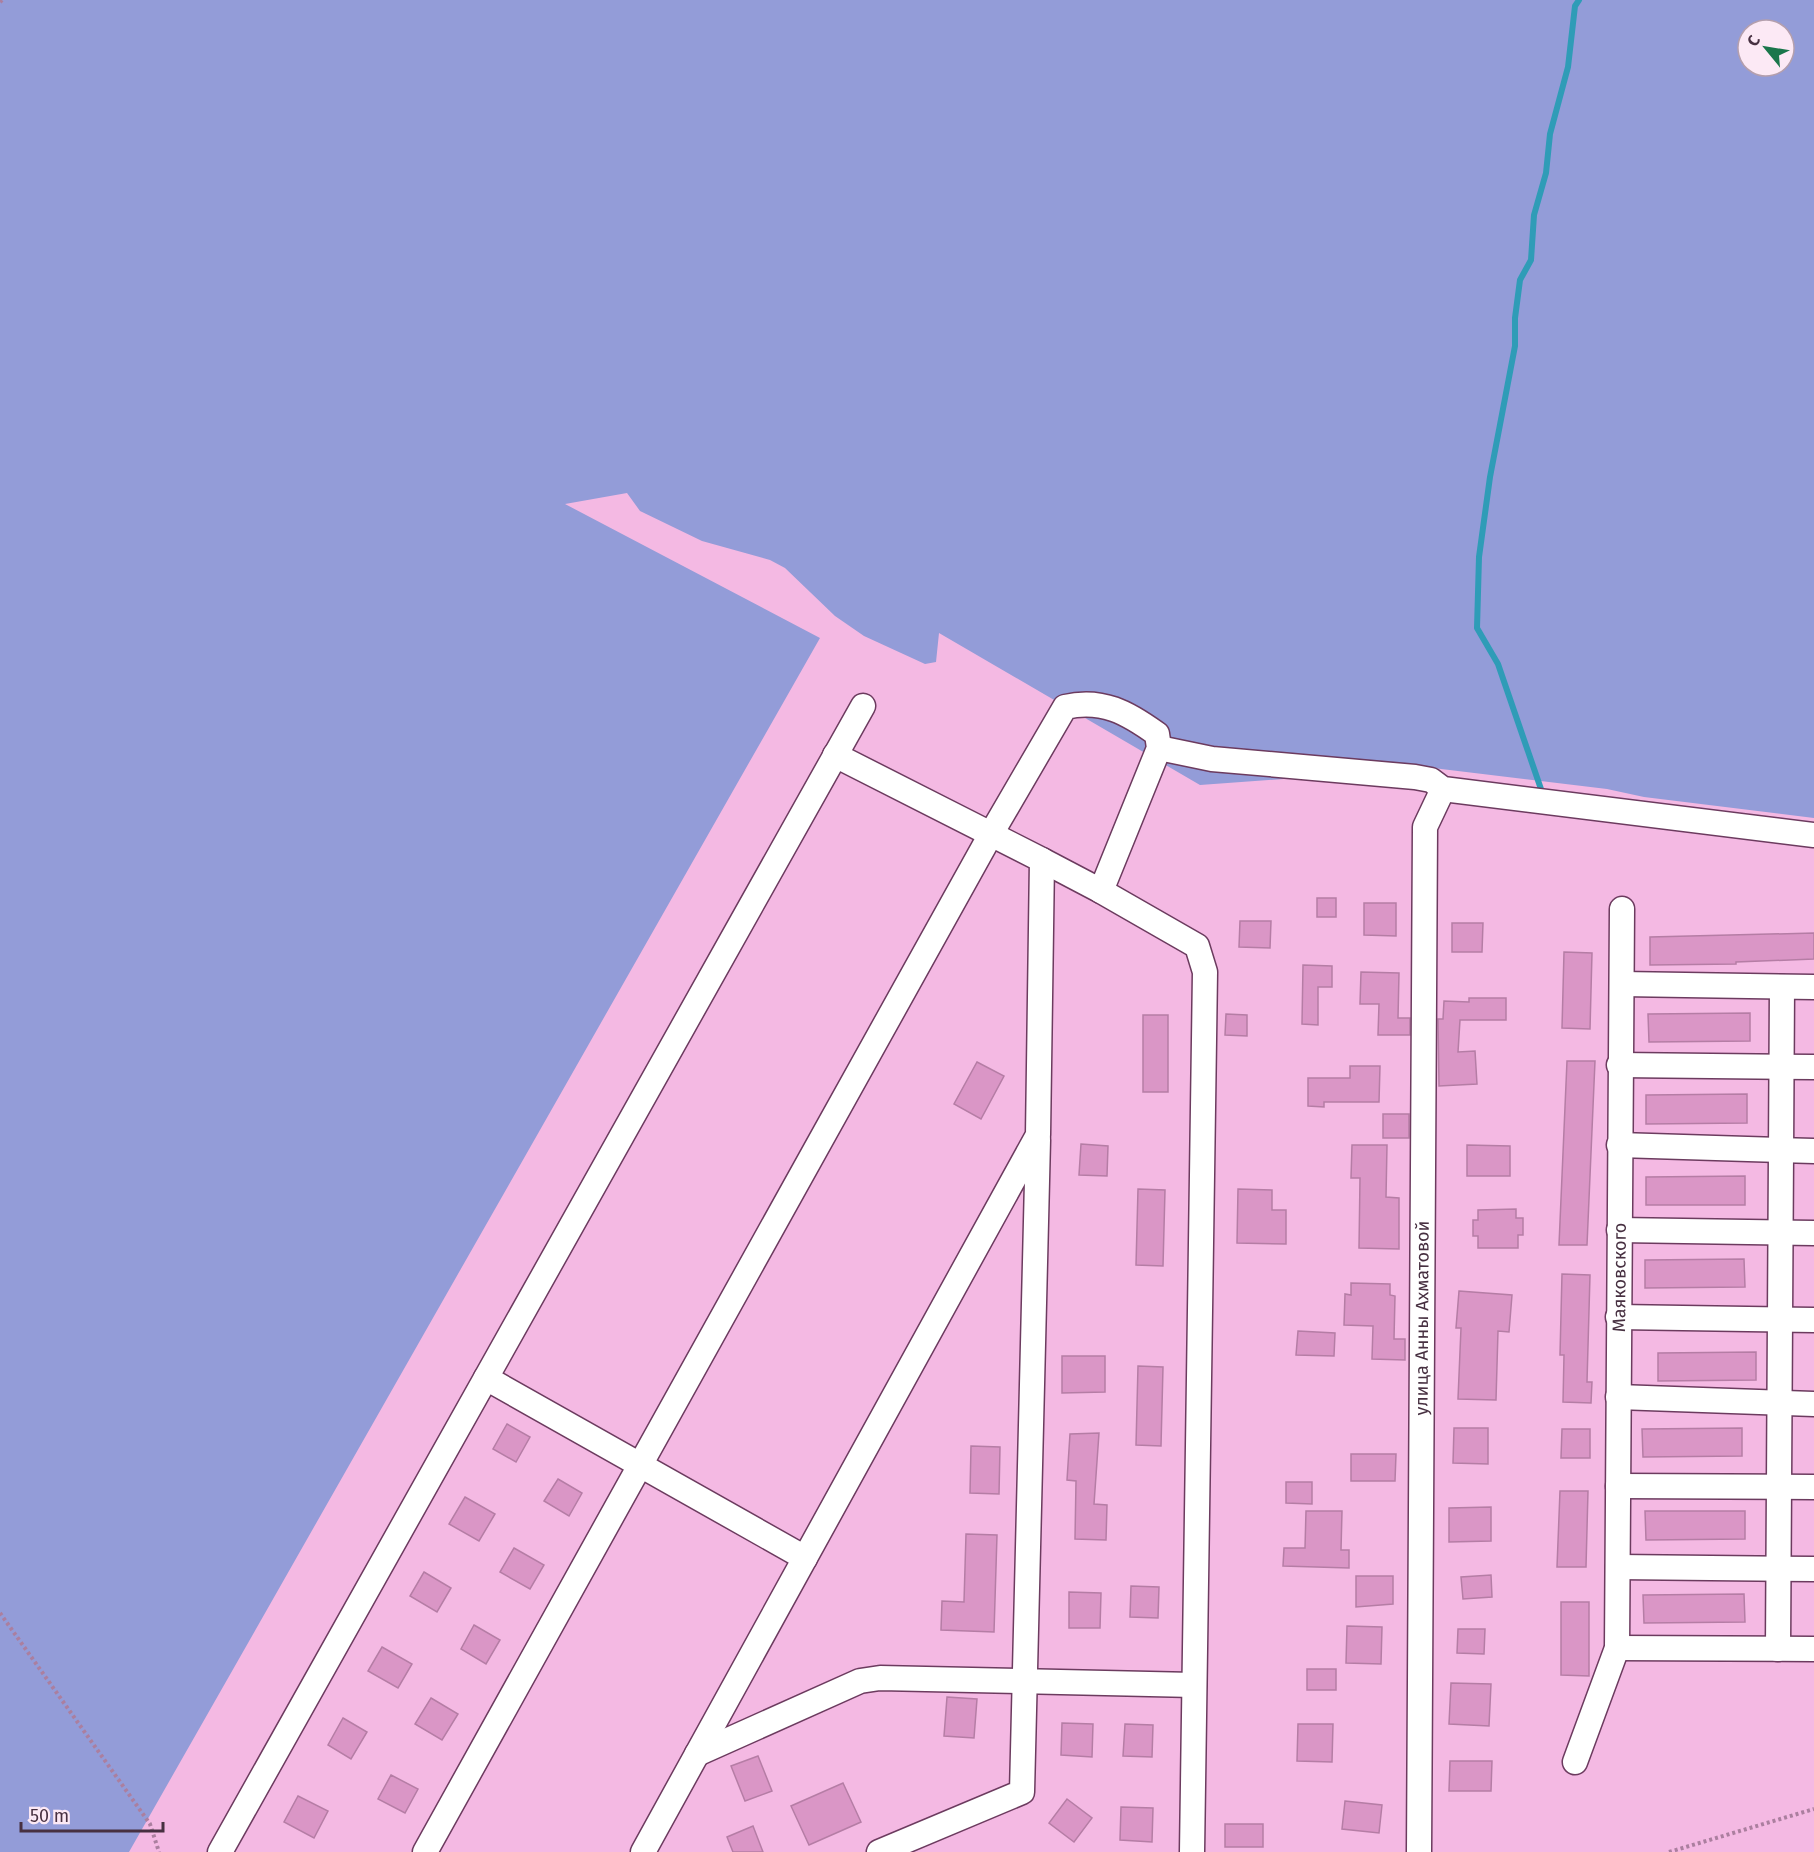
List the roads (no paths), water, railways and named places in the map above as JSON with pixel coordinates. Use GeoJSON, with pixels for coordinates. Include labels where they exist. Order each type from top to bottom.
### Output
{"type":"FeatureCollection","features":[{"type":"Feature","properties":{"kind":"lane"},"geometry":{"type":"LineString","coordinates":[[425,1852],[991,834],[1065,707],[1083,702],[1111,707],[1157,734],[1159,748],[1101,891]]}},
{"type":"Feature","properties":{"kind":"lane"},"geometry":{"type":"LineString","coordinates":[[220,1852],[863,706]]}},
{"type":"Feature","properties":{"kind":"lane"},"geometry":{"type":"LineString","coordinates":[[1159,748],[1212,759],[1414,777],[1431,780],[1443,789],[1814,835]]}},
{"type":"Feature","properties":{"kind":"lane"},"geometry":{"type":"LineString","coordinates":[[835,755],[1101,891],[1197,946],[1204,972],[1191,1852]]}},
{"type":"Feature","properties":{"kind":"lane","name":"улица Анны Ахматовой"},"geometry":{"type":"LineString","coordinates":[[1419,1852],[1425,827],[1443,789]]}},
{"type":"Feature","properties":{"kind":"lane"},"geometry":{"type":"LineString","coordinates":[[879,1852],[1022,1792],[1038,1135],[1042,860]]}},
{"type":"Feature","properties":{"kind":"lane","name":"Маяковского"},"geometry":{"type":"LineString","coordinates":[[1575,1762],[1617,1648],[1618,1145],[1622,909]]}},
{"type":"Feature","properties":{"kind":"lane"},"geometry":{"type":"LineString","coordinates":[[1622,984],[1814,987]]}},
{"type":"Feature","properties":{"kind":"lane"},"geometry":{"type":"LineString","coordinates":[[1779,1649],[1782,987]]}},
{"type":"Feature","properties":{"kind":"lane"},"geometry":{"type":"LineString","coordinates":[[1619,1065],[1814,1066]]}},
{"type":"Feature","properties":{"kind":"lane"},"geometry":{"type":"LineString","coordinates":[[643,1852],[1038,1135]]}},
{"type":"Feature","properties":{"kind":"lane"},"geometry":{"type":"LineString","coordinates":[[1618,1145],[1814,1151]]}},
{"type":"Feature","properties":{"kind":"lane"},"geometry":{"type":"LineString","coordinates":[[1618,1230],[1814,1233]]}},
{"type":"Feature","properties":{"kind":"lane"},"geometry":{"type":"LineString","coordinates":[[1618,1317],[1814,1320]]}},
{"type":"Feature","properties":{"kind":"lane"},"geometry":{"type":"LineString","coordinates":[[486,1378],[805,1558]]}},
{"type":"Feature","properties":{"kind":"lane"},"geometry":{"type":"LineString","coordinates":[[1618,1397],[1814,1404]]}},
{"type":"Feature","properties":{"kind":"lane"},"geometry":{"type":"LineString","coordinates":[[1618,1486],[1814,1487]]}},
{"type":"Feature","properties":{"kind":"lane"},"geometry":{"type":"LineString","coordinates":[[1618,1567],[1814,1569]]}},
{"type":"Feature","properties":{"kind":"lane"},"geometry":{"type":"LineString","coordinates":[[1617,1648],[1814,1649]]}},
{"type":"Feature","properties":{"kind":"lane"},"geometry":{"type":"LineString","coordinates":[[697,1754],[860,1681],[880,1678],[1194,1685]]}},
{"type":"Feature","properties":{"kind":"waterway"},"geometry":{"type":"LineString","coordinates":[[1542,792],[1498,664],[1477,628],[1479,557],[1490,477],[1515,346],[1515,318],[1520,280],[1531,260],[1534,215],[1546,173],[1550,134],[1568,67],[1575,6],[1579,0]]}}]}
